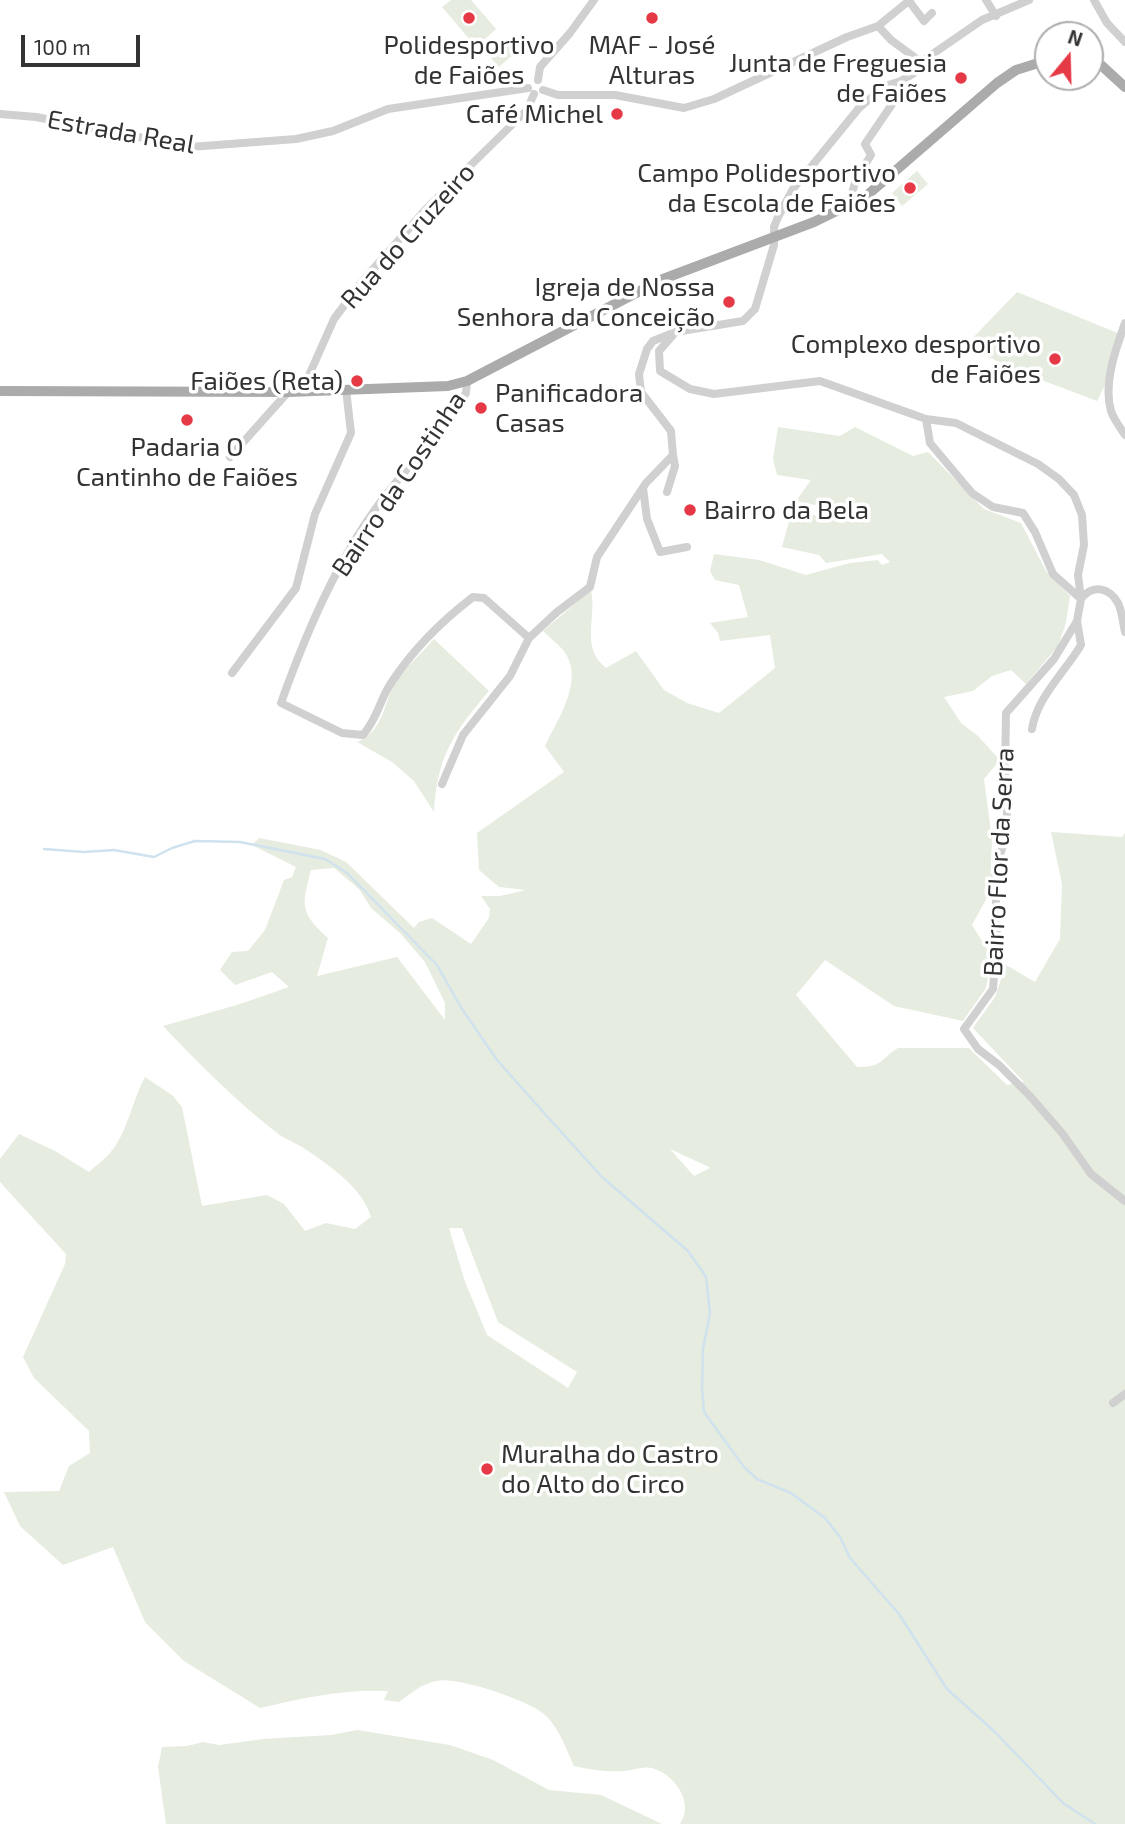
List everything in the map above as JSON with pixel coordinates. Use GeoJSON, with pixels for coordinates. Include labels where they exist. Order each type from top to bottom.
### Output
{"type":"FeatureCollection","features":[{"type":"Feature","properties":{"kind":"main road"},"geometry":{"type":"LineString","coordinates":[[0,391],[302,391],[448,386],[467,381],[663,279],[814,222],[865,197],[997,83],[1016,70],[1034,64]]}},
{"type":"Feature","properties":{"kind":"main road"},"geometry":{"type":"LineString","coordinates":[[1104,68],[1125,87]]}},
{"type":"Feature","properties":{"kind":"street"},"geometry":{"type":"LineString","coordinates":[[537,80],[540,67],[594,0]]}},
{"type":"Feature","properties":{"kind":"street"},"geometry":{"type":"LineString","coordinates":[[537,80],[530,83],[531,91],[539,93],[542,90],[558,95],[615,95],[684,108],[715,99],[847,37],[878,26],[910,0],[925,21],[932,13]]}},
{"type":"Feature","properties":{"kind":"street"},"geometry":{"type":"LineString","coordinates":[[986,0],[996,16]]}},
{"type":"Feature","properties":{"kind":"street"},"geometry":{"type":"LineString","coordinates":[[667,492],[675,466],[671,431],[640,392],[639,374],[643,358],[653,341],[675,332],[743,321],[751,315],[774,245],[774,227],[793,189],[859,108],[885,86],[914,73],[922,62],[982,19],[996,16],[1029,0]]}},
{"type":"Feature","properties":{"kind":"street"},"geometry":{"type":"LineString","coordinates":[[1094,0],[1107,23],[1125,43]]}},
{"type":"Feature","properties":{"kind":"street"},"geometry":{"type":"LineString","coordinates":[[878,26],[891,40],[922,62]]}},
{"type":"Feature","properties":{"kind":"street"},"geometry":{"type":"LineString","coordinates":[[537,80],[543,85],[542,90]]}},
{"type":"Feature","properties":{"kind":"street"},"geometry":{"type":"LineString","coordinates":[[849,204],[856,179],[871,155],[865,144],[899,94],[901,81]]}},
{"type":"Feature","properties":{"kind":"street","name":"Estrada Real"},"geometry":{"type":"LineString","coordinates":[[0,114],[36,117],[190,147],[296,139],[333,131],[388,109],[531,91]]}},
{"type":"Feature","properties":{"kind":"street","name":"Rua do Cruzeiro"},"geometry":{"type":"LineString","coordinates":[[302,391],[334,319],[361,283],[427,208],[527,110],[531,91]]}},
{"type":"Feature","properties":{"kind":"street"},"geometry":{"type":"LineString","coordinates":[[1125,323],[1108,396],[1114,419],[1125,435]]}},
{"type":"Feature","properties":{"kind":"street","name":"Bairro Flor da Serra"},"geometry":{"type":"LineString","coordinates":[[675,332],[659,351],[660,371],[690,389],[714,394],[820,380],[926,419],[956,423],[1038,464],[1059,479],[1074,495],[1082,515],[1084,545],[1078,575],[1081,599],[1077,621],[1054,659],[1006,713],[1004,769],[1007,813],[1005,839],[995,871],[997,937],[993,989],[964,1029],[978,1049],[999,1065],[1030,1096],[1062,1133],[1091,1174],[1125,1201]]}},
{"type":"Feature","properties":{"kind":"street","name":"Bairro da Costinha"},"geometry":{"type":"LineString","coordinates":[[467,381],[466,393],[457,407],[381,501],[351,548],[318,609],[281,703],[342,733],[363,735],[374,722],[390,684],[446,618],[473,597],[484,598],[529,638]]}},
{"type":"Feature","properties":{"kind":"street"},"geometry":{"type":"LineString","coordinates":[[232,673],[296,587],[315,514],[351,433],[346,389]]}},
{"type":"Feature","properties":{"kind":"street"},"geometry":{"type":"LineString","coordinates":[[230,457],[288,391]]}},
{"type":"Feature","properties":{"kind":"street"},"geometry":{"type":"LineString","coordinates":[[926,419],[930,443],[972,493],[993,507],[1023,513],[1035,532],[1053,574],[1081,599],[1086,592],[1097,588],[1109,592],[1118,604],[1125,632]]}},
{"type":"Feature","properties":{"kind":"street"},"geometry":{"type":"LineString","coordinates":[[442,784],[463,735],[510,676],[529,638],[557,611],[590,587],[597,557],[642,488],[673,455]]}},
{"type":"Feature","properties":{"kind":"street"},"geometry":{"type":"LineString","coordinates":[[642,488],[647,519],[660,552],[687,547]]}},
{"type":"Feature","properties":{"kind":"street"},"geometry":{"type":"LineString","coordinates":[[1032,729],[1033,718],[1049,690],[1081,645],[1077,621]]}},
{"type":"Feature","properties":{"kind":"street"},"geometry":{"type":"LineString","coordinates":[[1113,1403],[1125,1394]]}},
{"type":"Feature","properties":{"kind":"shaded area","name":"Polidesportivo de Faiões"},"geometry":{"type":"Polygon","coordinates":[[[451,0],[471,0],[496,29],[476,47],[442,7],[451,0]]]}},
{"type":"Feature","properties":{"kind":"shaded area"},"geometry":{"type":"Polygon","coordinates":[[[505,42],[515,53],[499,67],[489,56],[505,42]]]}},
{"type":"Feature","properties":{"kind":"shaded area","name":"Campo Polidesportivo da Escola de Faiões"},"geometry":{"type":"Polygon","coordinates":[[[917,171],[928,184],[902,206],[892,193],[917,171]]]}},
{"type":"Feature","properties":{"kind":"shaded area","name":"Complexo desportivo de Faiões"},"geometry":{"type":"Polygon","coordinates":[[[1017,292],[1125,336],[1097,401],[1023,373],[965,346],[1017,292]]]}},
{"type":"Feature","properties":{"kind":"shaded area"},"geometry":{"type":"Polygon","coordinates":[[[778,427],[840,436],[855,427],[913,456],[928,452],[984,509],[1021,523],[1046,571],[1070,596],[1066,623],[1058,646],[1026,684],[1011,670],[992,676],[973,691],[944,697],[961,723],[978,736],[1000,760],[984,779],[992,839],[990,892],[972,925],[992,957],[986,988],[963,1021],[894,1006],[825,960],[796,995],[857,1067],[876,1064],[898,1048],[969,1048],[1007,1085],[1024,1082],[973,1028],[995,997],[1006,965],[1035,982],[1060,939],[1062,884],[1051,832],[1122,837],[1125,833],[1125,1824],[680,1824],[684,1816],[684,1798],[668,1776],[652,1768],[611,1771],[574,1766],[558,1732],[544,1714],[492,1690],[446,1680],[431,1682],[399,1702],[384,1700],[388,1691],[355,1691],[260,1708],[184,1661],[145,1622],[113,1547],[63,1565],[20,1526],[4,1492],[59,1491],[69,1466],[90,1453],[89,1431],[34,1378],[23,1357],[65,1264],[66,1254],[0,1182],[0,1159],[19,1134],[55,1151],[89,1172],[108,1156],[116,1145],[145,1077],[172,1095],[182,1107],[202,1206],[267,1195],[284,1204],[305,1231],[326,1223],[355,1229],[371,1217],[361,1196],[344,1178],[262,1121],[218,1082],[163,1026],[289,987],[272,972],[235,985],[220,970],[232,952],[248,951],[265,930],[284,880],[292,877],[296,867],[252,845],[259,838],[321,850],[346,862],[414,928],[419,922],[432,918],[471,944],[489,918],[490,909],[481,896],[500,896],[526,890],[499,887],[479,870],[477,833],[564,772],[545,746],[568,698],[572,673],[563,650],[543,631],[591,590],[591,642],[598,660],[606,668],[636,651],[664,690],[687,703],[719,713],[775,668],[770,635],[720,641],[718,633],[710,623],[748,617],[739,585],[715,580],[710,571],[714,554],[759,560],[806,575],[850,563],[878,560],[882,565],[890,562],[882,554],[826,563],[819,555],[782,547],[792,510],[831,519],[825,507],[796,501],[811,480],[777,475],[773,459],[778,427]],[[334,868],[311,870],[306,892],[305,907],[308,914],[328,938],[317,976],[397,957],[445,1020],[445,1003],[425,962],[400,933],[371,908],[359,889],[334,868]],[[670,1149],[694,1176],[710,1168],[670,1149]],[[449,1228],[464,1279],[487,1335],[568,1388],[577,1372],[498,1322],[462,1228],[449,1228]]]}},
{"type":"Feature","properties":{"kind":"shaded area"},"geometry":{"type":"Polygon","coordinates":[[[434,639],[489,691],[466,719],[443,760],[434,812],[414,781],[392,762],[357,742],[377,725],[394,685],[434,639]]]}},
{"type":"Feature","properties":{"kind":"shaded area"},"geometry":{"type":"Polygon","coordinates":[[[357,1730],[450,1745],[493,1760],[549,1790],[601,1795],[662,1824],[166,1824],[158,1767],[162,1747],[203,1742],[219,1745],[331,1735],[357,1730]]]}},
{"type":"Feature","properties":{"kind":"waterway"},"geometry":{"type":"LineString","coordinates":[[44,849],[84,852],[114,850],[154,857],[195,841],[240,842],[325,859],[347,873],[437,965],[462,1009],[497,1060],[602,1177],[688,1251],[706,1277],[710,1313],[703,1349],[704,1412],[744,1467],[757,1479],[791,1493],[825,1518],[840,1537],[850,1558],[899,1614],[947,1689],[995,1732],[1063,1803],[1095,1824]]}},
{"type":"Feature","properties":{"kind":"place","name":"Polidesportivo de Faiões"},"geometry":{"type":"Point","coordinates":[469,18]}},
{"type":"Feature","properties":{"kind":"place","name":"MAF - José Alturas"},"geometry":{"type":"Point","coordinates":[652,18]}},
{"type":"Feature","properties":{"kind":"place","name":"Junta de Freguesia de Faiões"},"geometry":{"type":"Point","coordinates":[961,78]}},
{"type":"Feature","properties":{"kind":"place","name":"Café Michel"},"geometry":{"type":"Point","coordinates":[617,114]}},
{"type":"Feature","properties":{"kind":"place","name":"Campo Polidesportivo da Escola de Faiões"},"geometry":{"type":"Point","coordinates":[910,188]}},
{"type":"Feature","properties":{"kind":"place","name":"Igreja de Nossa Senhora da Conceição"},"geometry":{"type":"Point","coordinates":[729,302]}},
{"type":"Feature","properties":{"kind":"place","name":"Complexo desportivo de Faiões"},"geometry":{"type":"Point","coordinates":[1055,359]}},
{"type":"Feature","properties":{"kind":"place","name":"Faiões (Reta)"},"geometry":{"type":"Point","coordinates":[357,381]}},
{"type":"Feature","properties":{"kind":"place","name":"Panificadora Casas"},"geometry":{"type":"Point","coordinates":[481,408]}},
{"type":"Feature","properties":{"kind":"place","name":"Padaria O Cantinho de Faiões"},"geometry":{"type":"Point","coordinates":[187,420]}},
{"type":"Feature","properties":{"kind":"place","name":"Bairro da Bela"},"geometry":{"type":"Point","coordinates":[690,510]}},
{"type":"Feature","properties":{"kind":"place","name":"Muralha do Castro do Alto do Circo"},"geometry":{"type":"Point","coordinates":[487,1469]}}]}
